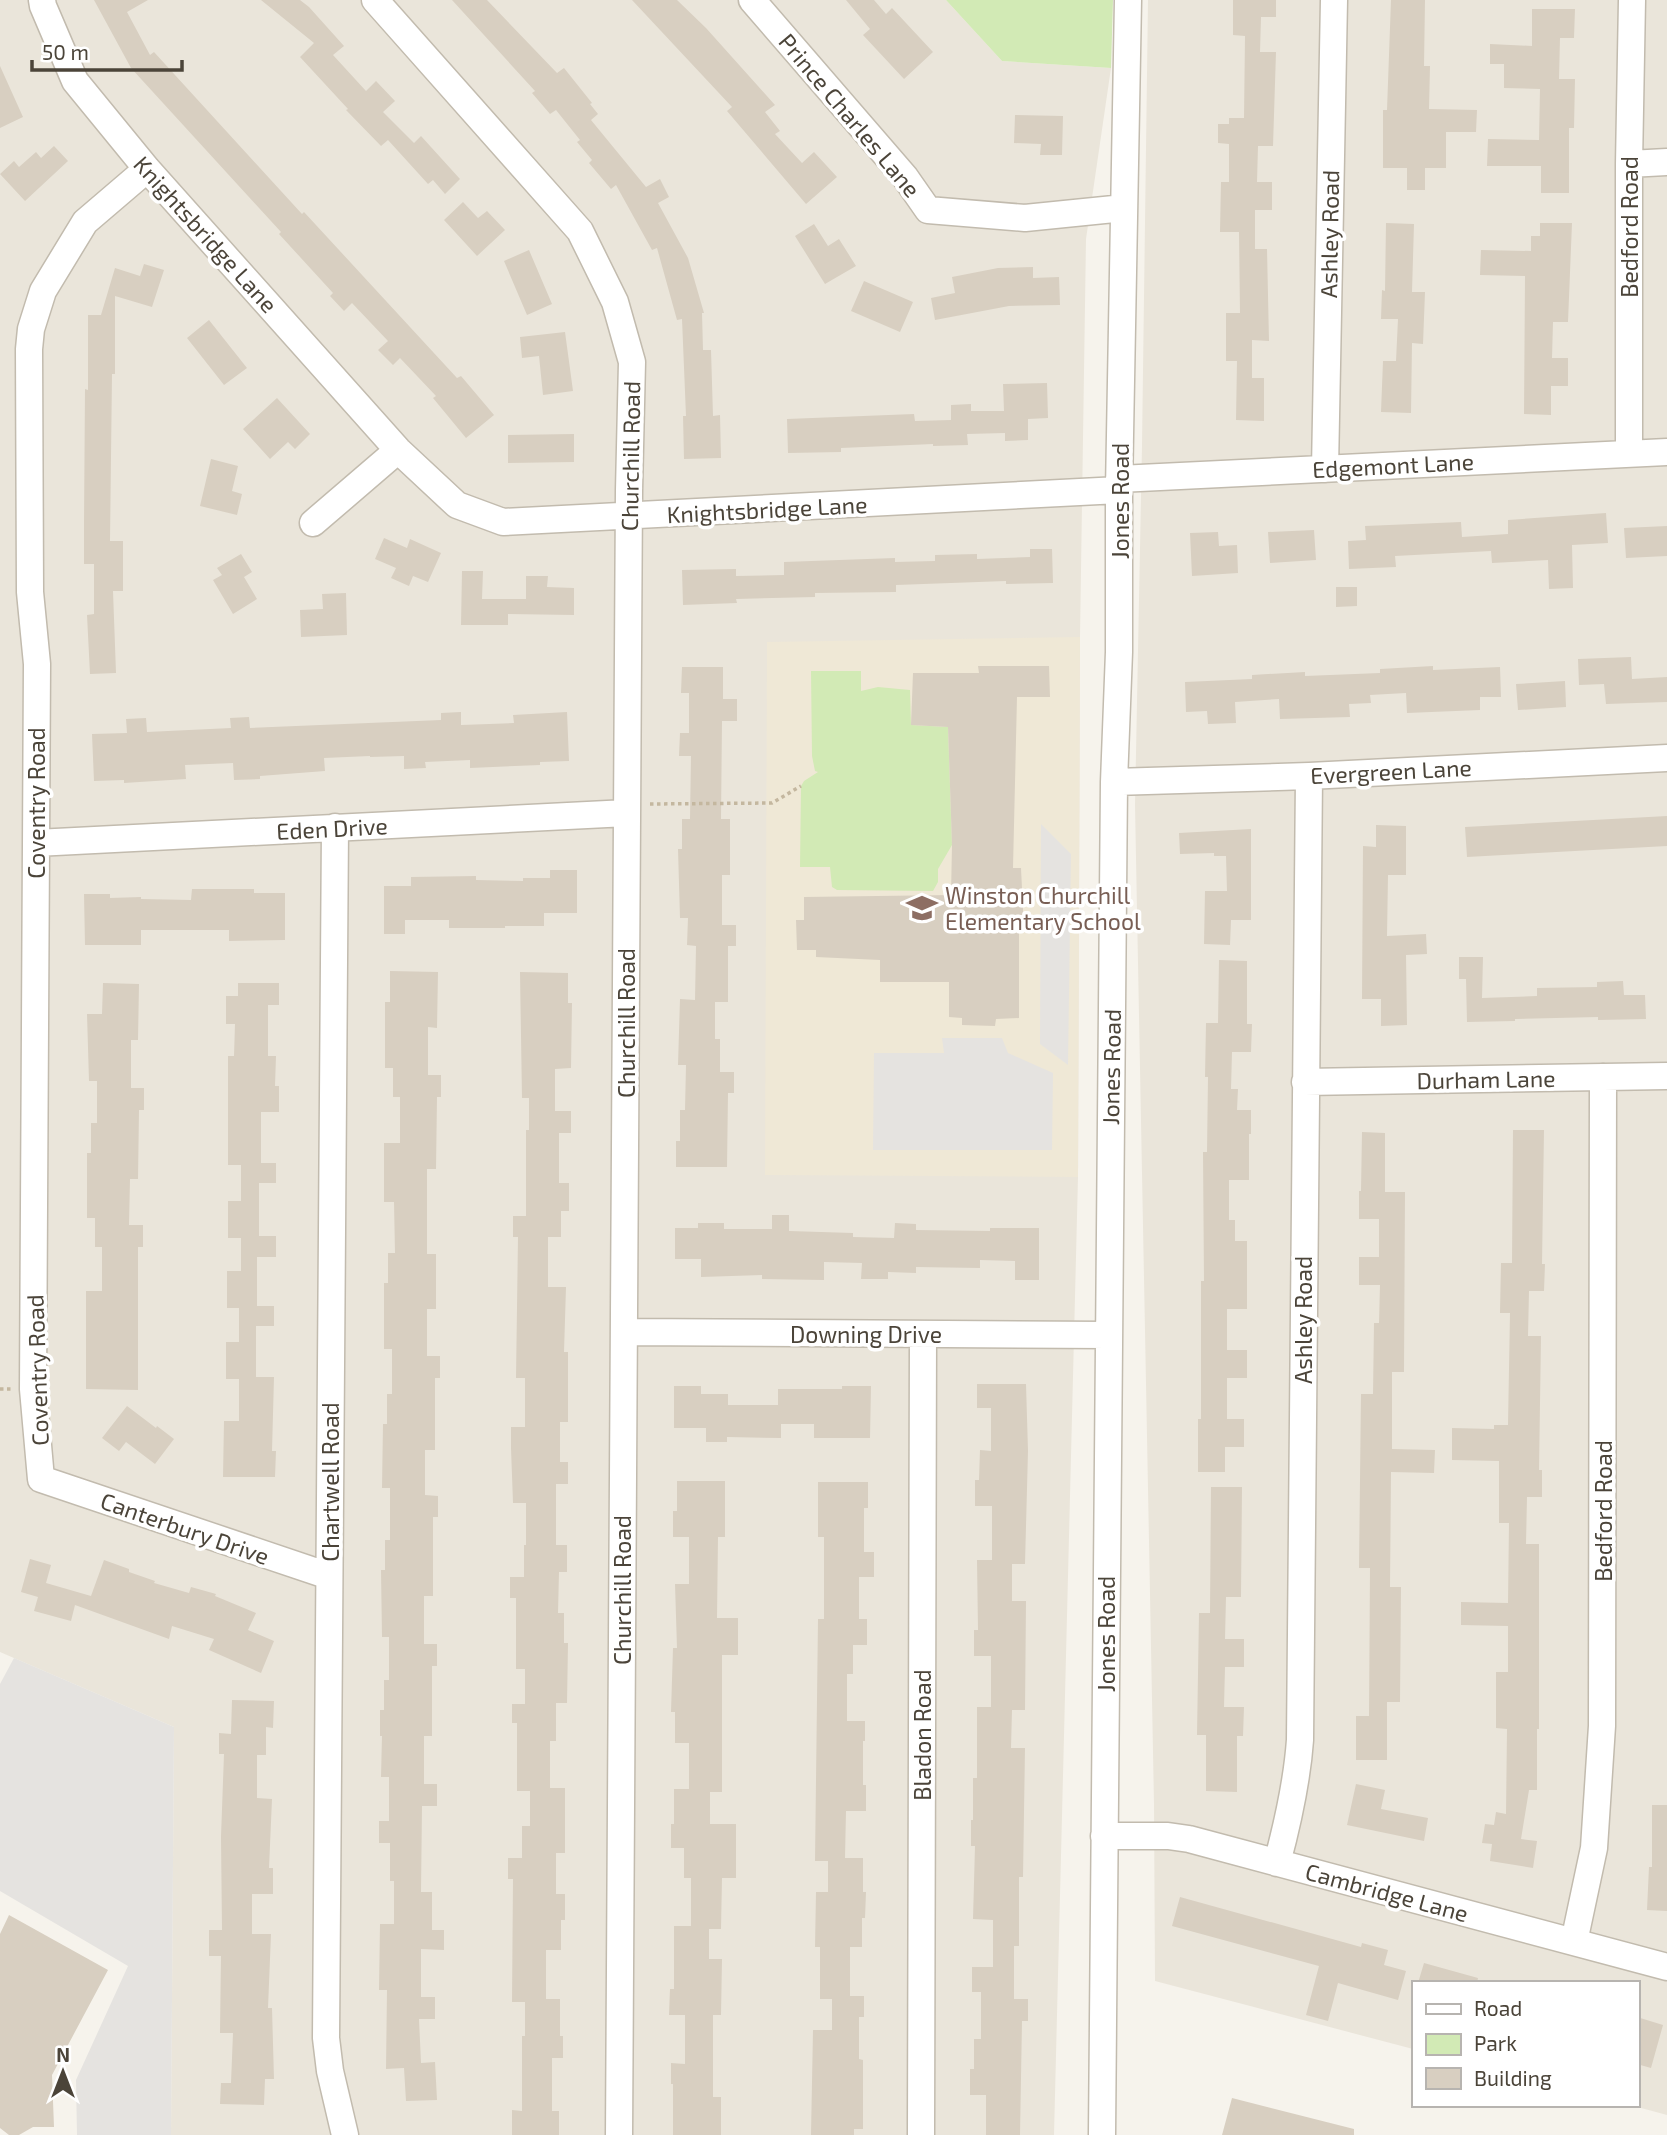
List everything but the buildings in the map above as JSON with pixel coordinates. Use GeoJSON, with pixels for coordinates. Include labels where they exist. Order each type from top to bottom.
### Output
{"type":"FeatureCollection","features":[{"type":"Feature","properties":{"kind":"street","name":"Knightsbridge Lane"},"geometry":{"type":"LineString","coordinates":[[42,0],[75,81],[147,169],[398,450],[457,505],[503,522],[1119,485]]}},
{"type":"Feature","properties":{"kind":"street","name":"Churchill Road"},"geometry":{"type":"LineString","coordinates":[[374,0],[580,231],[615,302],[632,362],[619,2135]]}},
{"type":"Feature","properties":{"kind":"street","name":"Prince Charles Lane"},"geometry":{"type":"LineString","coordinates":[[752,0],[905,177],[928,210],[1025,218],[1124,208]]}},
{"type":"Feature","properties":{"kind":"street","name":"Jones Road"},"geometry":{"type":"LineString","coordinates":[[1102,2135],[1114,782],[1119,653],[1119,485],[1128,0]]}},
{"type":"Feature","properties":{"kind":"street","name":"Ashley Road"},"geometry":{"type":"LineString","coordinates":[[1325,469],[1334,0]]}},
{"type":"Feature","properties":{"kind":"street","name":"Bedford Road"},"geometry":{"type":"LineString","coordinates":[[1629,453],[1632,0]]}},
{"type":"Feature","properties":{"kind":"street"},"geometry":{"type":"LineString","coordinates":[[1629,164],[1667,162]]}},
{"type":"Feature","properties":{"kind":"street","name":"Coventry Road"},"geometry":{"type":"LineString","coordinates":[[41,1479],[33,1389],[37,664],[30,592],[31,329],[43,291],[85,222],[147,169]]}},
{"type":"Feature","properties":{"kind":"street"},"geometry":{"type":"LineString","coordinates":[[313,523],[398,450]]}},
{"type":"Feature","properties":{"kind":"street","name":"Edgemont Lane"},"geometry":{"type":"LineString","coordinates":[[1119,485],[1325,469],[1667,452]]}},
{"type":"Feature","properties":{"kind":"street","name":"Evergreen Lane"},"geometry":{"type":"LineString","coordinates":[[1114,782],[1309,776],[1667,758]]}},
{"type":"Feature","properties":{"kind":"street","name":"Ashley Road"},"geometry":{"type":"LineString","coordinates":[[1277,1863],[1298,1771],[1300,1740],[1309,776]]}},
{"type":"Feature","properties":{"kind":"street","name":"Eden Drive"},"geometry":{"type":"LineString","coordinates":[[36,843],[627,809]]}},
{"type":"Feature","properties":{"kind":"street","name":"Chartwell Road"},"geometry":{"type":"LineString","coordinates":[[335,827],[326,2038],[330,2071],[345,2135]]}},
{"type":"Feature","properties":{"kind":"street","name":"Durham Lane"},"geometry":{"type":"LineString","coordinates":[[1305,1082],[1667,1076]]}},
{"type":"Feature","properties":{"kind":"street","name":"Bedford Road"},"geometry":{"type":"LineString","coordinates":[[1574,1942],[1594,1848],[1602,1726],[1603,1077]]}},
{"type":"Feature","properties":{"kind":"street","name":"Downing Drive"},"geometry":{"type":"LineString","coordinates":[[624,1332],[1108,1335]]}},
{"type":"Feature","properties":{"kind":"street","name":"Bladon Road"},"geometry":{"type":"LineString","coordinates":[[921,2135],[923,1335]]}},
{"type":"Feature","properties":{"kind":"street","name":"Canterbury Drive"},"geometry":{"type":"LineString","coordinates":[[41,1479],[329,1576]]}},
{"type":"Feature","properties":{"kind":"street","name":"Cambridge Lane"},"geometry":{"type":"LineString","coordinates":[[1104,1836],[1168,1836],[1189,1839],[1667,1967]]}},
{"type":"Feature","properties":{"kind":"path"},"geometry":{"type":"LineString","coordinates":[[627,809],[772,803],[801,786]]}},
{"type":"Feature","properties":{"kind":"shaded area"},"geometry":{"type":"Polygon","coordinates":[[[0,0],[946,0],[1002,61],[1111,68],[1086,239],[1080,637],[1078,1177],[1054,2135],[171,2135],[174,1727],[0,1652],[0,0]]]}},
{"type":"Feature","properties":{"kind":"shaded area"},"geometry":{"type":"Polygon","coordinates":[[[1148,0],[1667,0],[1667,2115],[1637,2107],[1639,1981],[1412,1981],[1412,2049],[1155,1981],[1135,805],[1148,0]]]}},
{"type":"Feature","properties":{"kind":"shaded area","name":"Winston Churchill Elementary School"},"geometry":{"type":"Polygon","coordinates":[[[1080,637],[1078,1177],[765,1175],[767,642],[1080,637]]]}},
{"type":"Feature","properties":{"kind":"shaded area"},"geometry":{"type":"Polygon","coordinates":[[[1041,824],[1071,854],[1068,1065],[1040,1044],[1041,824]]]}},
{"type":"Feature","properties":{"kind":"shaded area"},"geometry":{"type":"Polygon","coordinates":[[[942,1038],[1002,1038],[1008,1053],[1053,1073],[1052,1150],[873,1150],[874,1053],[944,1053],[942,1038]]]}},
{"type":"Feature","properties":{"kind":"shaded area"},"geometry":{"type":"Polygon","coordinates":[[[14,1658],[174,1727],[171,2135],[77,2135],[76,2080],[128,1966],[0,1891],[0,1684],[14,1658]]]}},
{"type":"Feature","properties":{"kind":"green space"},"geometry":{"type":"Polygon","coordinates":[[[946,0],[1113,0],[1111,68],[1002,61],[946,0]]]}},
{"type":"Feature","properties":{"kind":"green space"},"geometry":{"type":"Polygon","coordinates":[[[811,671],[861,671],[861,691],[878,687],[910,690],[911,725],[948,727],[952,845],[938,869],[938,882],[933,891],[837,890],[832,887],[830,867],[800,867],[801,786],[818,772],[815,771],[812,756],[811,671]]]}},
{"type":"Feature","properties":{"kind":"place","name":"Winston Churchill Elementary School"},"geometry":{"type":"Point","coordinates":[922,908]}}]}
